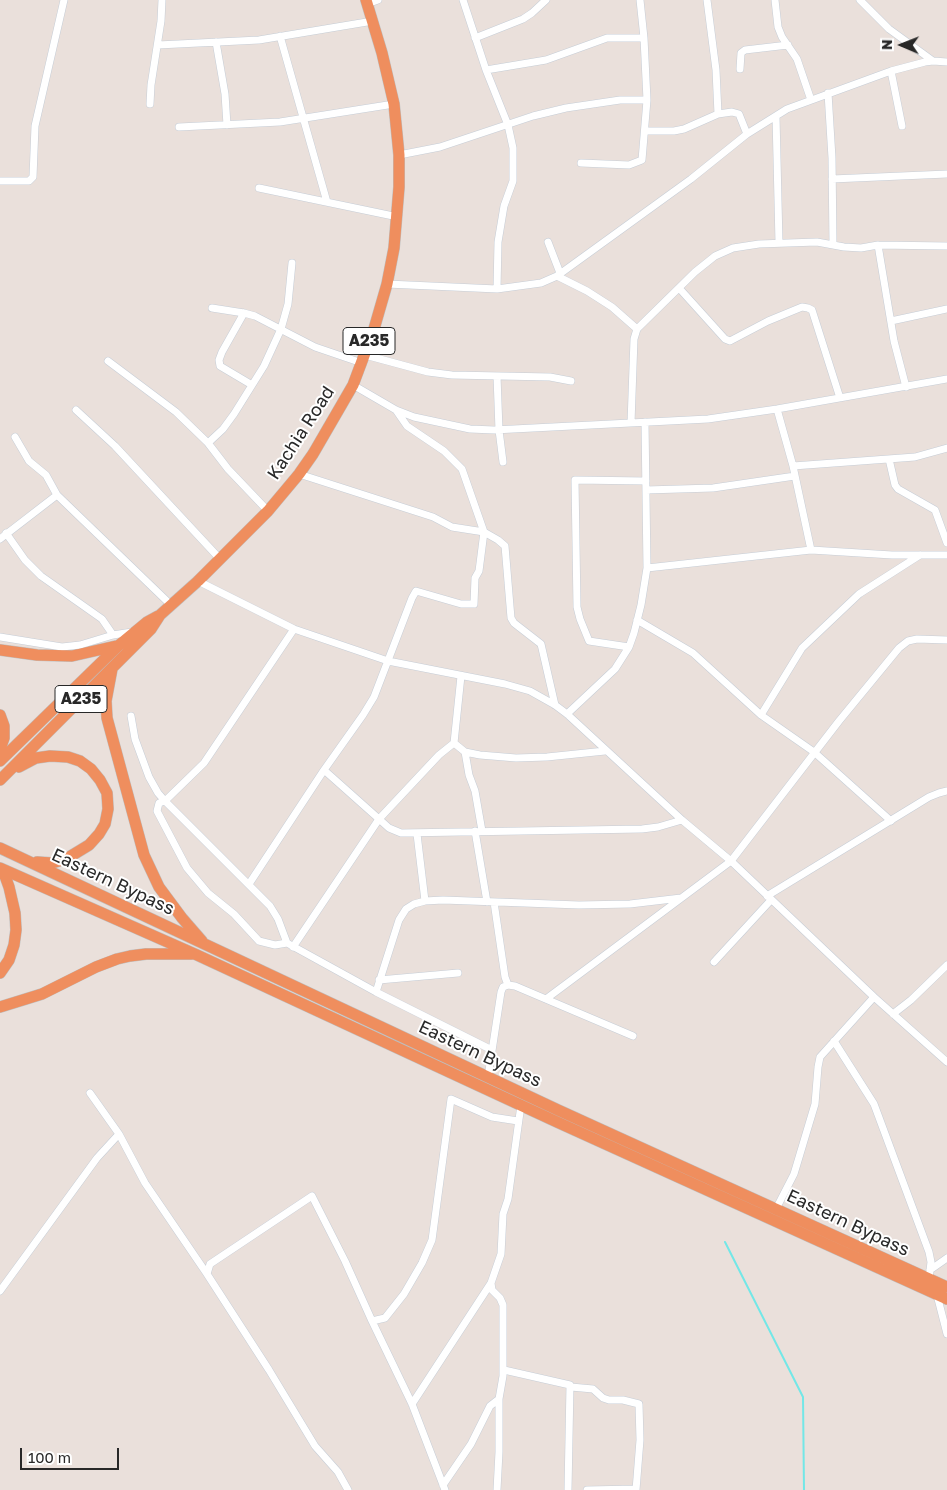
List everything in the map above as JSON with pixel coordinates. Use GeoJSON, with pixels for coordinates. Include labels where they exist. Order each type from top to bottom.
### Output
{"type":"FeatureCollection","features":[{"type":"Feature","properties":{"kind":"highway","name":"Kachia Road"},"geometry":{"type":"LineString","coordinates":[[4,776],[151,629],[160,615],[198,581],[268,511],[299,474],[327,432],[353,385],[387,284],[398,217],[399,155],[394,104],[390,82],[373,21],[370,1]]}},
{"type":"Feature","properties":{"kind":"highway","name":"A235"},"geometry":{"type":"LineString","coordinates":[[0,761],[116,641],[135,632],[147,622],[160,615]]}},
{"type":"Feature","properties":{"kind":"highway"},"geometry":{"type":"LineString","coordinates":[[0,650],[37,655],[72,656],[116,641]]}},
{"type":"Feature","properties":{"kind":"highway"},"geometry":{"type":"LineString","coordinates":[[113,668],[106,701],[107,718],[144,855],[159,887],[182,918],[205,944]]}},
{"type":"Feature","properties":{"kind":"highway"},"geometry":{"type":"LineString","coordinates":[[0,715],[4,726],[4,738],[0,749]]}},
{"type":"Feature","properties":{"kind":"highway"},"geometry":{"type":"LineString","coordinates":[[4,776],[36,758],[50,756],[68,757],[80,761],[91,769],[100,780],[106,794],[108,809],[105,824],[89,845],[66,859],[52,863],[30,862]]}},
{"type":"Feature","properties":{"kind":"highway","name":"Eastern Bypass"},"geometry":{"type":"LineString","coordinates":[[0,848],[488,1077],[776,1209],[929,1275],[947,1287]]}},
{"type":"Feature","properties":{"kind":"highway"},"geometry":{"type":"LineString","coordinates":[[0,870],[5,876],[9,887],[16,930],[9,960],[0,973]]}},
{"type":"Feature","properties":{"kind":"highway","name":"Eastern Bypass"},"geometry":{"type":"LineString","coordinates":[[0,870],[197,954],[521,1106],[942,1297]]}},
{"type":"Feature","properties":{"kind":"highway"},"geometry":{"type":"LineString","coordinates":[[0,1007],[42,994],[96,967],[130,956],[197,954]]}},
{"type":"Feature","properties":{"kind":"street"},"geometry":{"type":"LineString","coordinates":[[0,181],[29,181],[34,176],[35,126],[64,0]]}},
{"type":"Feature","properties":{"kind":"street"},"geometry":{"type":"LineString","coordinates":[[150,104],[162,0]]}},
{"type":"Feature","properties":{"kind":"street"},"geometry":{"type":"LineString","coordinates":[[463,0],[486,70],[508,125],[513,148],[513,180],[504,206],[498,242],[496,289]]}},
{"type":"Feature","properties":{"kind":"street"},"geometry":{"type":"LineString","coordinates":[[475,38],[523,19],[546,0]]}},
{"type":"Feature","properties":{"kind":"street"},"geometry":{"type":"LineString","coordinates":[[581,163],[629,165],[642,160],[646,100],[644,38],[640,0]]}},
{"type":"Feature","properties":{"kind":"street"},"geometry":{"type":"LineString","coordinates":[[708,0],[716,70],[718,114]]}},
{"type":"Feature","properties":{"kind":"street"},"geometry":{"type":"LineString","coordinates":[[775,0],[778,27],[802,70],[811,100]]}},
{"type":"Feature","properties":{"kind":"street"},"geometry":{"type":"LineString","coordinates":[[860,0],[889,29],[934,61]]}},
{"type":"Feature","properties":{"kind":"street"},"geometry":{"type":"LineString","coordinates":[[158,46],[259,40],[373,21]]}},
{"type":"Feature","properties":{"kind":"street"},"geometry":{"type":"LineString","coordinates":[[280,36],[327,202]]}},
{"type":"Feature","properties":{"kind":"street"},"geometry":{"type":"LineString","coordinates":[[486,70],[546,60],[607,38],[644,38]]}},
{"type":"Feature","properties":{"kind":"street"},"geometry":{"type":"LineString","coordinates":[[216,42],[225,94],[227,125]]}},
{"type":"Feature","properties":{"kind":"street"},"geometry":{"type":"LineString","coordinates":[[740,69],[741,53],[745,50],[788,45]]}},
{"type":"Feature","properties":{"kind":"street"},"geometry":{"type":"LineString","coordinates":[[387,284],[496,289],[541,283],[559,274],[691,179],[747,134],[787,109],[891,72],[934,61],[947,62]]}},
{"type":"Feature","properties":{"kind":"street"},"geometry":{"type":"LineString","coordinates":[[891,72],[902,126]]}},
{"type":"Feature","properties":{"kind":"street"},"geometry":{"type":"LineString","coordinates":[[828,93],[833,244]]}},
{"type":"Feature","properties":{"kind":"street"},"geometry":{"type":"LineString","coordinates":[[399,155],[440,147],[533,116],[566,108],[620,100],[646,100]]}},
{"type":"Feature","properties":{"kind":"street"},"geometry":{"type":"LineString","coordinates":[[179,127],[264,123],[394,104]]}},
{"type":"Feature","properties":{"kind":"street"},"geometry":{"type":"LineString","coordinates":[[645,131],[684,129],[718,114],[732,112],[739,114],[747,134]]}},
{"type":"Feature","properties":{"kind":"street"},"geometry":{"type":"LineString","coordinates":[[776,116],[779,243]]}},
{"type":"Feature","properties":{"kind":"street"},"geometry":{"type":"LineString","coordinates":[[832,178],[947,174]]}},
{"type":"Feature","properties":{"kind":"street"},"geometry":{"type":"LineString","coordinates":[[259,188],[398,217]]}},
{"type":"Feature","properties":{"kind":"street"},"geometry":{"type":"LineString","coordinates":[[548,242],[559,274],[612,307],[637,329]]}},
{"type":"Feature","properties":{"kind":"street"},"geometry":{"type":"LineString","coordinates":[[631,423],[634,339],[637,329],[695,272],[715,256],[732,248],[779,243],[817,242],[862,248],[878,245],[947,246]]}},
{"type":"Feature","properties":{"kind":"street"},"geometry":{"type":"LineString","coordinates":[[878,245],[890,321],[906,387]]}},
{"type":"Feature","properties":{"kind":"street"},"geometry":{"type":"LineString","coordinates":[[208,443],[234,414],[264,366],[281,329],[288,304],[292,263]]}},
{"type":"Feature","properties":{"kind":"street"},"geometry":{"type":"LineString","coordinates":[[679,288],[730,341],[768,321],[802,307],[812,310],[840,398]]}},
{"type":"Feature","properties":{"kind":"street"},"geometry":{"type":"LineString","coordinates":[[212,308],[244,312],[315,346],[363,359],[452,376],[550,377],[571,381]]}},
{"type":"Feature","properties":{"kind":"street"},"geometry":{"type":"LineString","coordinates":[[890,321],[947,309]]}},
{"type":"Feature","properties":{"kind":"street"},"geometry":{"type":"LineString","coordinates":[[244,312],[219,360],[220,366],[252,385]]}},
{"type":"Feature","properties":{"kind":"street"},"geometry":{"type":"LineString","coordinates":[[108,361],[176,412],[208,443],[228,469],[268,511]]}},
{"type":"Feature","properties":{"kind":"street"},"geometry":{"type":"LineString","coordinates":[[497,376],[498,430],[503,462]]}},
{"type":"Feature","properties":{"kind":"street"},"geometry":{"type":"LineString","coordinates":[[353,385],[396,410],[414,417],[443,425],[470,429],[498,430],[708,419],[777,409],[947,379]]}},
{"type":"Feature","properties":{"kind":"street"},"geometry":{"type":"LineString","coordinates":[[777,409],[796,476],[811,550]]}},
{"type":"Feature","properties":{"kind":"street"},"geometry":{"type":"LineString","coordinates":[[76,410],[115,446],[220,559]]}},
{"type":"Feature","properties":{"kind":"street"},"geometry":{"type":"LineString","coordinates":[[249,884],[374,697],[416,591],[461,604],[474,604],[475,578],[479,571],[484,532],[462,468],[444,452],[407,426],[396,410]]}},
{"type":"Feature","properties":{"kind":"street"},"geometry":{"type":"LineString","coordinates":[[567,714],[615,669],[629,647],[637,620],[647,568],[646,422]]}},
{"type":"Feature","properties":{"kind":"street"},"geometry":{"type":"LineString","coordinates":[[15,437],[29,461],[46,475],[57,495],[171,605]]}},
{"type":"Feature","properties":{"kind":"street"},"geometry":{"type":"LineString","coordinates":[[793,466],[915,457],[947,448]]}},
{"type":"Feature","properties":{"kind":"street"},"geometry":{"type":"LineString","coordinates":[[889,459],[895,485],[898,489],[935,510],[947,543]]}},
{"type":"Feature","properties":{"kind":"street"},"geometry":{"type":"LineString","coordinates":[[299,474],[434,517],[452,527],[484,532],[505,546],[511,618],[514,623],[541,644],[555,705]]}},
{"type":"Feature","properties":{"kind":"street"},"geometry":{"type":"LineString","coordinates":[[646,490],[713,488],[796,476]]}},
{"type":"Feature","properties":{"kind":"street"},"geometry":{"type":"LineString","coordinates":[[629,647],[589,641],[576,607],[575,480],[646,481]]}},
{"type":"Feature","properties":{"kind":"street"},"geometry":{"type":"LineString","coordinates":[[0,539],[57,495]]}},
{"type":"Feature","properties":{"kind":"street"},"geometry":{"type":"LineString","coordinates":[[0,637],[62,647],[116,641],[102,619],[41,576],[25,560],[6,533]]}},
{"type":"Feature","properties":{"kind":"street"},"geometry":{"type":"LineString","coordinates":[[647,568],[811,550],[947,555]]}},
{"type":"Feature","properties":{"kind":"street"},"geometry":{"type":"LineString","coordinates":[[761,715],[802,648],[859,594],[920,555]]}},
{"type":"Feature","properties":{"kind":"street"},"geometry":{"type":"LineString","coordinates":[[198,581],[294,629],[388,661],[505,684],[530,691],[555,705],[682,820],[731,861],[893,1014],[947,1062]]}},
{"type":"Feature","properties":{"kind":"street"},"geometry":{"type":"LineString","coordinates":[[637,620],[693,653],[761,715],[814,752],[891,822]]}},
{"type":"Feature","properties":{"kind":"street"},"geometry":{"type":"LineString","coordinates":[[294,629],[204,763],[166,801],[159,803],[157,811],[187,868],[208,892],[234,914],[259,941],[290,945],[376,992],[492,1050]]}},
{"type":"Feature","properties":{"kind":"street"},"geometry":{"type":"LineString","coordinates":[[546,999],[731,861],[814,752],[899,648],[908,641],[917,639],[947,640]]}},
{"type":"Feature","properties":{"kind":"street"},"geometry":{"type":"LineString","coordinates":[[290,945],[379,819],[439,755],[454,743],[461,676]]}},
{"type":"Feature","properties":{"kind":"street"},"geometry":{"type":"LineString","coordinates":[[131,716],[136,738],[149,776],[158,794],[249,884],[274,912],[290,945]]}},
{"type":"Feature","properties":{"kind":"street"},"geometry":{"type":"LineString","coordinates":[[454,743],[465,752],[516,758],[605,751]]}},
{"type":"Feature","properties":{"kind":"street"},"geometry":{"type":"LineString","coordinates":[[465,752],[474,791],[491,902],[508,985]]}},
{"type":"Feature","properties":{"kind":"street"},"geometry":{"type":"LineString","coordinates":[[324,770],[389,828],[401,833],[642,829],[658,827],[682,820]]}},
{"type":"Feature","properties":{"kind":"street"},"geometry":{"type":"LineString","coordinates":[[714,962],[770,898],[929,797],[947,792]]}},
{"type":"Feature","properties":{"kind":"street"},"geometry":{"type":"LineString","coordinates":[[417,834],[425,901]]}},
{"type":"Feature","properties":{"kind":"street"},"geometry":{"type":"LineString","coordinates":[[376,992],[399,920],[406,909],[414,904],[425,901],[579,905],[630,904],[682,898]]}},
{"type":"Feature","properties":{"kind":"street"},"geometry":{"type":"LineString","coordinates":[[893,1014],[911,1000],[947,965]]}},
{"type":"Feature","properties":{"kind":"street"},"geometry":{"type":"LineString","coordinates":[[380,980],[458,973]]}},
{"type":"Feature","properties":{"kind":"street"},"geometry":{"type":"LineString","coordinates":[[488,1077],[501,992],[508,985],[515,986],[633,1036]]}},
{"type":"Feature","properties":{"kind":"street"},"geometry":{"type":"LineString","coordinates":[[776,1209],[794,1174],[815,1104],[820,1057],[874,996]]}},
{"type":"Feature","properties":{"kind":"street"},"geometry":{"type":"LineString","coordinates":[[834,1041],[874,1104],[929,1252],[931,1262],[929,1275]]}},
{"type":"Feature","properties":{"kind":"street"},"geometry":{"type":"LineString","coordinates":[[90,1093],[119,1134],[146,1183],[269,1370],[314,1446],[338,1472],[348,1490]]}},
{"type":"Feature","properties":{"kind":"street"},"geometry":{"type":"LineString","coordinates":[[372,1322],[385,1318],[404,1294],[422,1263],[432,1240],[451,1099],[492,1117],[518,1121]]}},
{"type":"Feature","properties":{"kind":"street"},"geometry":{"type":"LineString","coordinates":[[412,1404],[491,1283],[501,1254],[503,1214],[508,1199],[521,1106]]}},
{"type":"Feature","properties":{"kind":"street"},"geometry":{"type":"LineString","coordinates":[[0,1291],[97,1158],[119,1134]]}},
{"type":"Feature","properties":{"kind":"street"},"geometry":{"type":"LineString","coordinates":[[207,1274],[210,1264],[312,1196],[346,1261],[372,1322],[412,1404],[444,1488]]}},
{"type":"Feature","properties":{"kind":"street"},"geometry":{"type":"LineString","coordinates":[[929,1275],[947,1258]]}},
{"type":"Feature","properties":{"kind":"street"},"geometry":{"type":"LineString","coordinates":[[491,1283],[492,1290],[500,1298],[503,1305],[504,1370],[499,1399],[497,1490]]}},
{"type":"Feature","properties":{"kind":"street"},"geometry":{"type":"LineString","coordinates":[[942,1297],[947,1334]]}},
{"type":"Feature","properties":{"kind":"street"},"geometry":{"type":"LineString","coordinates":[[504,1370],[564,1382],[571,1387],[593,1389],[603,1398],[609,1400],[623,1400],[639,1404],[639,1449],[636,1490],[587,1490]]}},
{"type":"Feature","properties":{"kind":"street"},"geometry":{"type":"LineString","coordinates":[[568,1490],[571,1387]]}},
{"type":"Feature","properties":{"kind":"street"},"geometry":{"type":"LineString","coordinates":[[444,1488],[490,1406],[499,1399]]}},
{"type":"Feature","properties":{"kind":"waterway"},"geometry":{"type":"LineString","coordinates":[[725,1242],[803,1397],[804,1490]]}}]}
